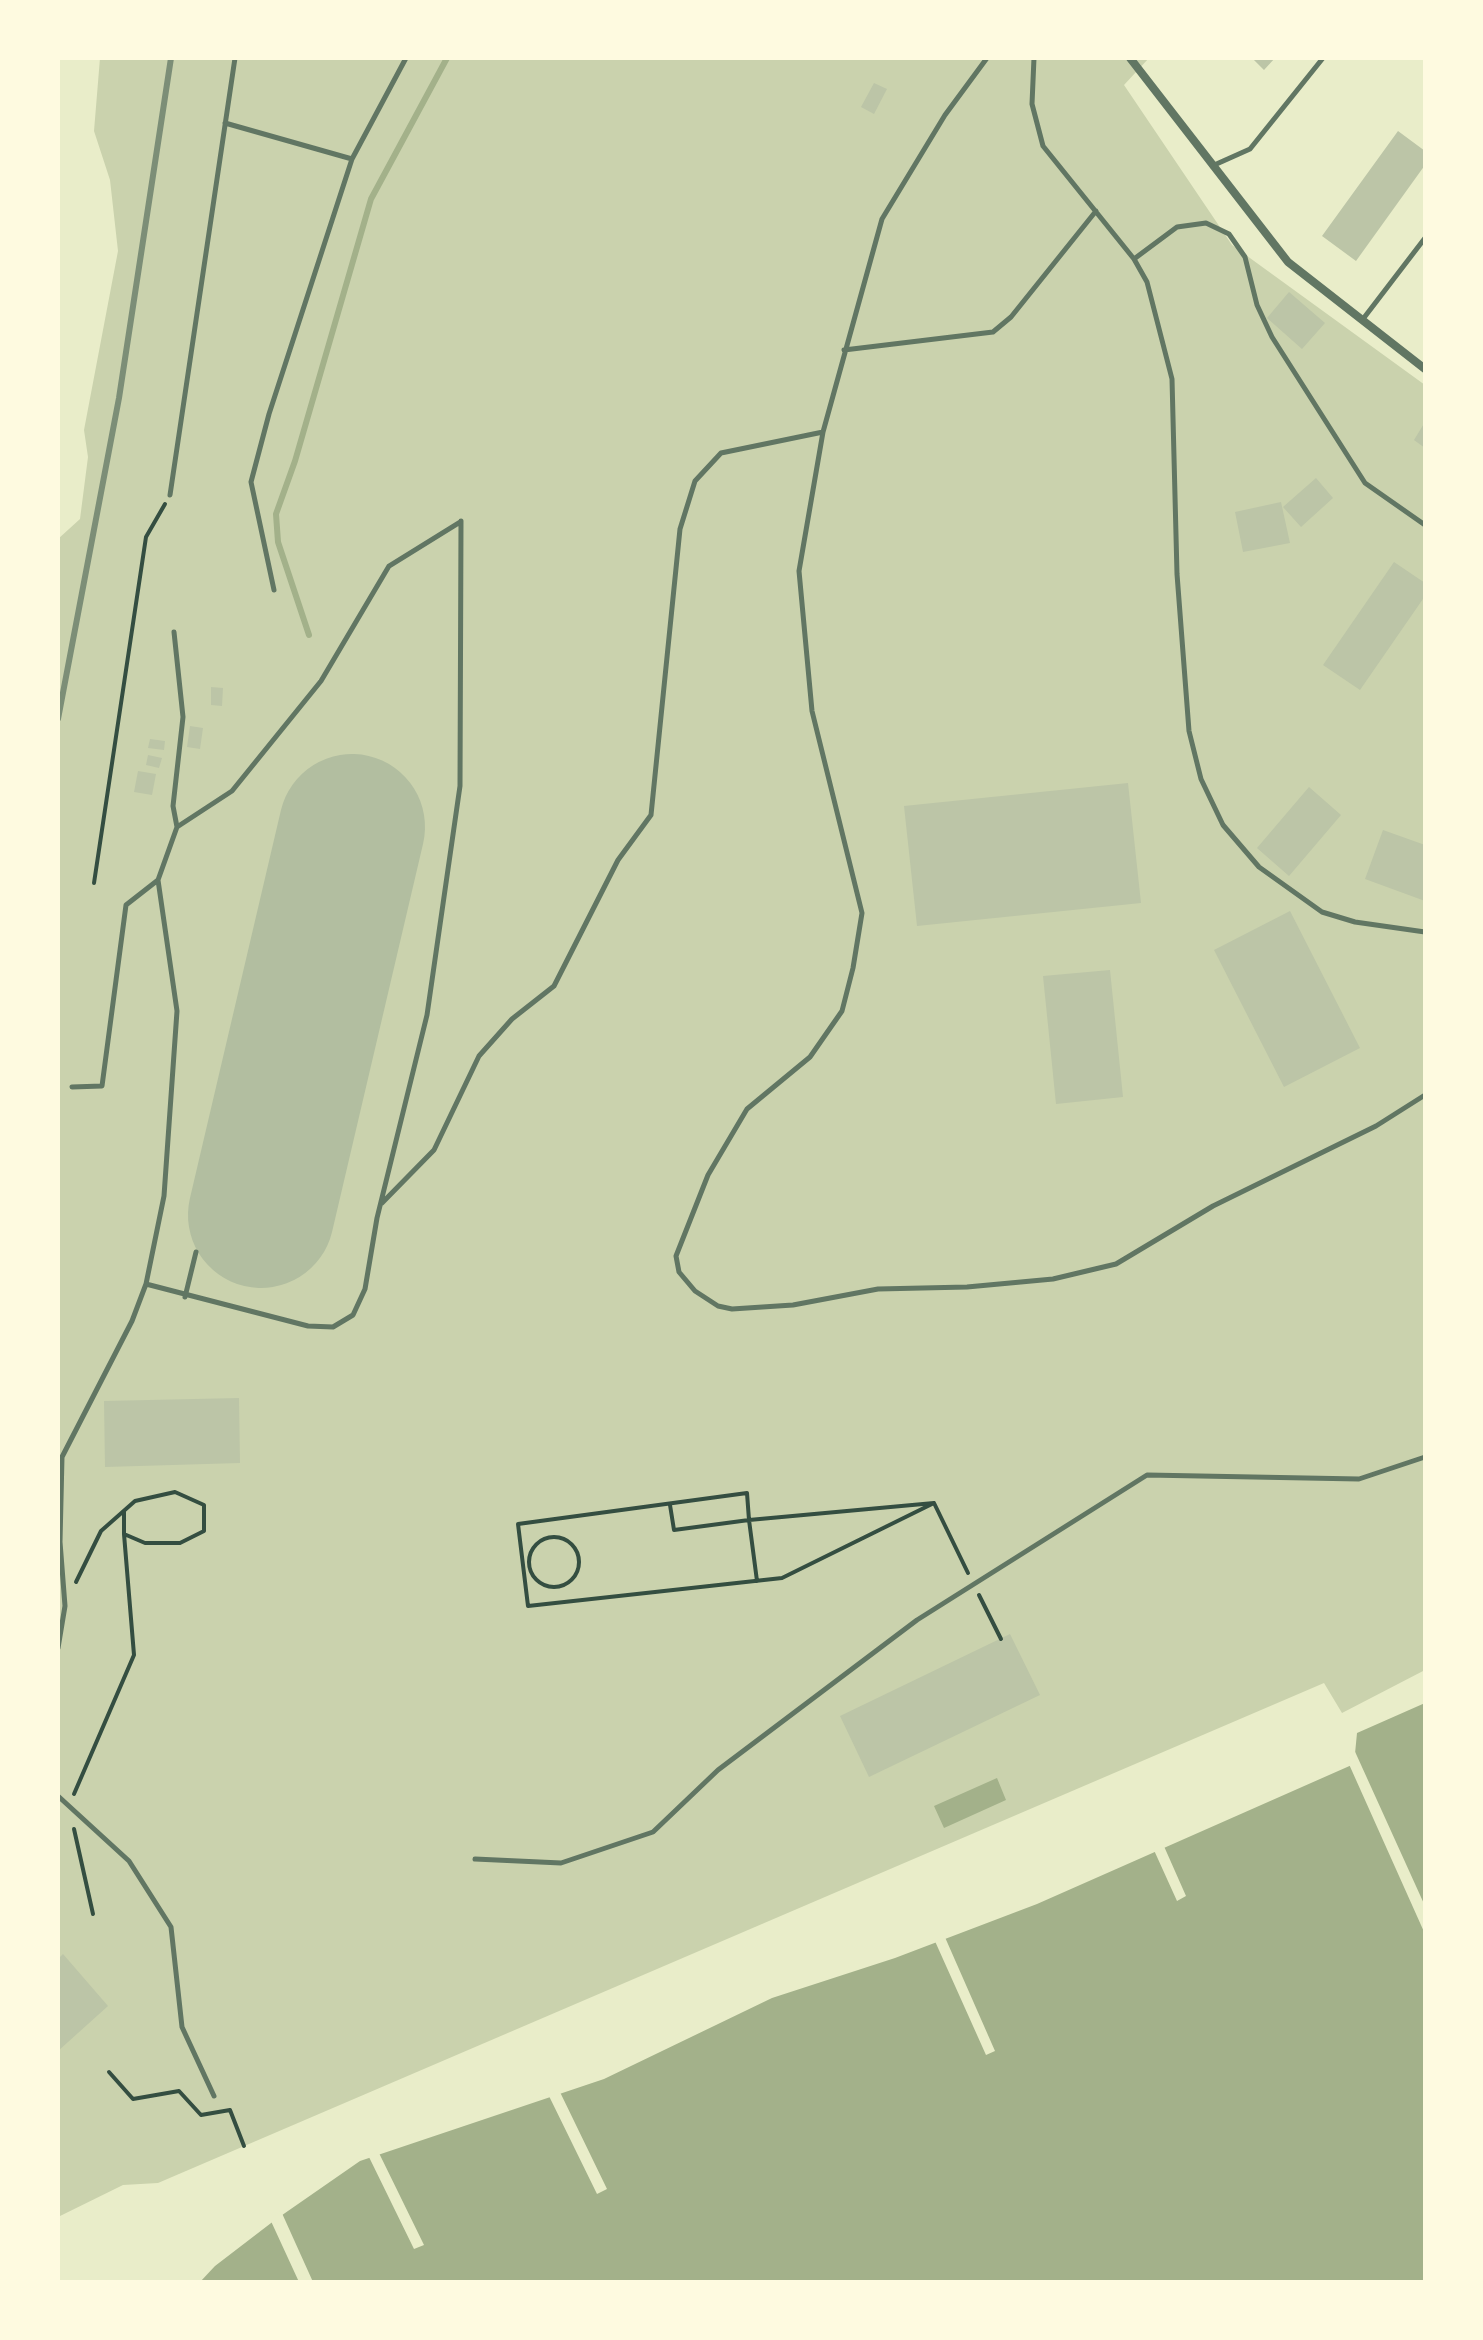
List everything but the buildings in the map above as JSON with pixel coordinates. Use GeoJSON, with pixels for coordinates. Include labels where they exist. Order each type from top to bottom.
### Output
{"type":"FeatureCollection","features":[{"type":"Feature","properties":{"kind":"street"},"geometry":{"type":"LineString","coordinates":[[1130,58],[1211,167],[1288,262],[1425,369]]}},
{"type":"Feature","properties":{"kind":"lane"},"geometry":{"type":"LineString","coordinates":[[170,495],[235,58]]}},
{"type":"Feature","properties":{"kind":"lane"},"geometry":{"type":"LineString","coordinates":[[274,590],[251,482],[269,414],[352,159],[406,58]]}},
{"type":"Feature","properties":{"kind":"lane"},"geometry":{"type":"LineString","coordinates":[[987,58],[945,115],[882,219],[823,432],[799,571],[812,711],[862,913],[853,968],[842,1011],[810,1057],[747,1109],[708,1175],[676,1256],[679,1272],[695,1291],[718,1306],[748,1308],[793,1305],[878,1289],[967,1287],[1053,1279],[1116,1264],[1213,1206],[1376,1126],[1425,1095]]}},
{"type":"Feature","properties":{"kind":"lane"},"geometry":{"type":"LineString","coordinates":[[1034,58],[1032,104],[1043,146],[1134,259],[1147,282],[1172,379],[1182,637],[1189,731],[1201,779],[1223,825],[1259,867],[1322,912],[1355,922],[1425,932]]}},
{"type":"Feature","properties":{"kind":"lane"},"geometry":{"type":"LineString","coordinates":[[1211,167],[1250,149],[1323,58]]}},
{"type":"Feature","properties":{"kind":"lane"},"geometry":{"type":"LineString","coordinates":[[225,123],[352,159]]}},
{"type":"Feature","properties":{"kind":"lane"},"geometry":{"type":"LineString","coordinates":[[844,350],[993,332],[1011,317],[1096,211]]}},
{"type":"Feature","properties":{"kind":"lane"},"geometry":{"type":"LineString","coordinates":[[1134,259],[1177,227],[1206,223],[1229,234],[1245,257],[1257,305],[1272,337],[1365,483],[1425,525]]}},
{"type":"Feature","properties":{"kind":"lane"},"geometry":{"type":"LineString","coordinates":[[1363,319],[1425,238]]}},
{"type":"Feature","properties":{"kind":"lane"},"geometry":{"type":"LineString","coordinates":[[380,1205],[434,1150],[479,1056],[512,1019],[554,986],[618,860],[651,815],[680,529],[695,481],[721,453],[823,432]]}},
{"type":"Feature","properties":{"kind":"lane"},"geometry":{"type":"LineString","coordinates":[[146,1284],[185,1297],[308,1326],[333,1327],[353,1315],[365,1289],[380,1205],[427,1015],[460,786],[461,521],[389,566],[321,681],[232,791],[177,827]]}},
{"type":"Feature","properties":{"kind":"lane"},"geometry":{"type":"LineString","coordinates":[[58,1648],[65,1606],[60,1542],[62,1457],[132,1321],[146,1284],[164,1196],[177,1011],[158,880],[177,827],[173,806],[183,717],[174,632]]}},
{"type":"Feature","properties":{"kind":"lane"},"geometry":{"type":"LineString","coordinates":[[72,1087],[102,1086],[126,905],[158,880]]}},
{"type":"Feature","properties":{"kind":"lane"},"geometry":{"type":"LineString","coordinates":[[185,1297],[196,1252]]}},
{"type":"Feature","properties":{"kind":"lane"},"geometry":{"type":"LineString","coordinates":[[475,1859],[561,1863],[653,1832],[718,1770],[917,1620],[1147,1475],[1359,1479],[1425,1457]]}},
{"type":"Feature","properties":{"kind":"lane"},"geometry":{"type":"LineString","coordinates":[[58,1796],[129,1861],[171,1927],[182,2027],[214,2096]]}},
{"type":"Feature","properties":{"kind":"lane"},"geometry":{"type":"LineString","coordinates":[[58,1809],[69,1806]]}},
{"type":"Feature","properties":{"kind":"path"},"geometry":{"type":"LineString","coordinates":[[94,883],[146,537],[170,495]]}},
{"type":"Feature","properties":{"kind":"path"},"geometry":{"type":"LineString","coordinates":[[65,1606],[101,1531],[135,1501],[175,1492],[204,1505],[204,1531],[180,1543],[145,1543],[124,1534]]}},
{"type":"Feature","properties":{"kind":"path"},"geometry":{"type":"LineString","coordinates":[[670,1505],[674,1530],[749,1520],[934,1503],[782,1578],[757,1581],[528,1606],[518,1524],[747,1493],[749,1520],[757,1581]]}},
{"type":"Feature","properties":{"kind":"path"},"geometry":{"type":"LineString","coordinates":[[93,1914],[69,1806],[134,1655],[124,1511]]}},
{"type":"Feature","properties":{"kind":"path"},"geometry":{"type":"LineString","coordinates":[[552,1536],[571,1542],[581,1560],[574,1579],[557,1589],[537,1582],[525,1565],[534,1545],[552,1536]]}},
{"type":"Feature","properties":{"kind":"path"},"geometry":{"type":"LineString","coordinates":[[109,2072],[133,2099],[179,2091],[201,2115],[230,2110],[244,2146]]}},
{"type":"Feature","properties":{"kind":"shaded area"},"geometry":{"type":"Polygon","coordinates":[[[100,58],[1149,58],[1124,85],[1232,245],[1425,385],[1425,1670],[1342,1713],[1324,1683],[158,2183],[123,2185],[58,2217],[58,539],[80,519],[88,457],[84,430],[118,251],[110,180],[94,131],[100,58]]]}},
{"type":"Feature","properties":{"kind":"shaded area"},"geometry":{"type":"Polygon","coordinates":[[[1425,1703],[1425,2282],[200,2282],[215,2266],[275,2220],[360,2161],[604,2079],[772,1998],[895,1958],[1037,1904],[1354,1764],[1357,1733],[1425,1703]]]}},
{"type":"Feature","properties":{"kind":"shaded area"},"geometry":{"type":"Polygon","coordinates":[[[997,1778],[1006,1800],[944,1828],[934,1806],[997,1778]]]}},
{"type":"Feature","properties":{"kind":"pier"},"geometry":{"type":"Polygon","coordinates":[[[1352,1745],[1425,1906],[1425,1934],[1348,1762],[1352,1745]]]}},
{"type":"Feature","properties":{"kind":"pier"},"geometry":{"type":"Polygon","coordinates":[[[1163,1844],[1186,1896],[1177,1901],[1153,1848],[1163,1844]]]}},
{"type":"Feature","properties":{"kind":"pier"},"geometry":{"type":"Polygon","coordinates":[[[944,1935],[995,2051],[986,2055],[934,1939],[944,1935]]]}},
{"type":"Feature","properties":{"kind":"pier"},"geometry":{"type":"Polygon","coordinates":[[[559,2090],[607,2189],[597,2194],[548,2094],[559,2090]]]}},
{"type":"Feature","properties":{"kind":"pier"},"geometry":{"type":"Polygon","coordinates":[[[378,2151],[424,2245],[414,2249],[368,2155],[378,2151]]]}},
{"type":"Feature","properties":{"kind":"pier"},"geometry":{"type":"Polygon","coordinates":[[[281,2211],[313,2282],[299,2282],[270,2219],[281,2211]]]}},
{"type":"Feature","properties":{"kind":"waterway"},"geometry":{"type":"LineString","coordinates":[[309,635],[278,542],[276,514],[295,461],[371,199],[447,58]]}},
{"type":"Feature","properties":{"kind":"runway"},"geometry":{"type":"LineString","coordinates":[[261,1215],[352,827]]}},
{"type":"Feature","properties":{"kind":"railway"},"geometry":{"type":"LineString","coordinates":[[58,719],[119,398],[171,58]]}}]}
